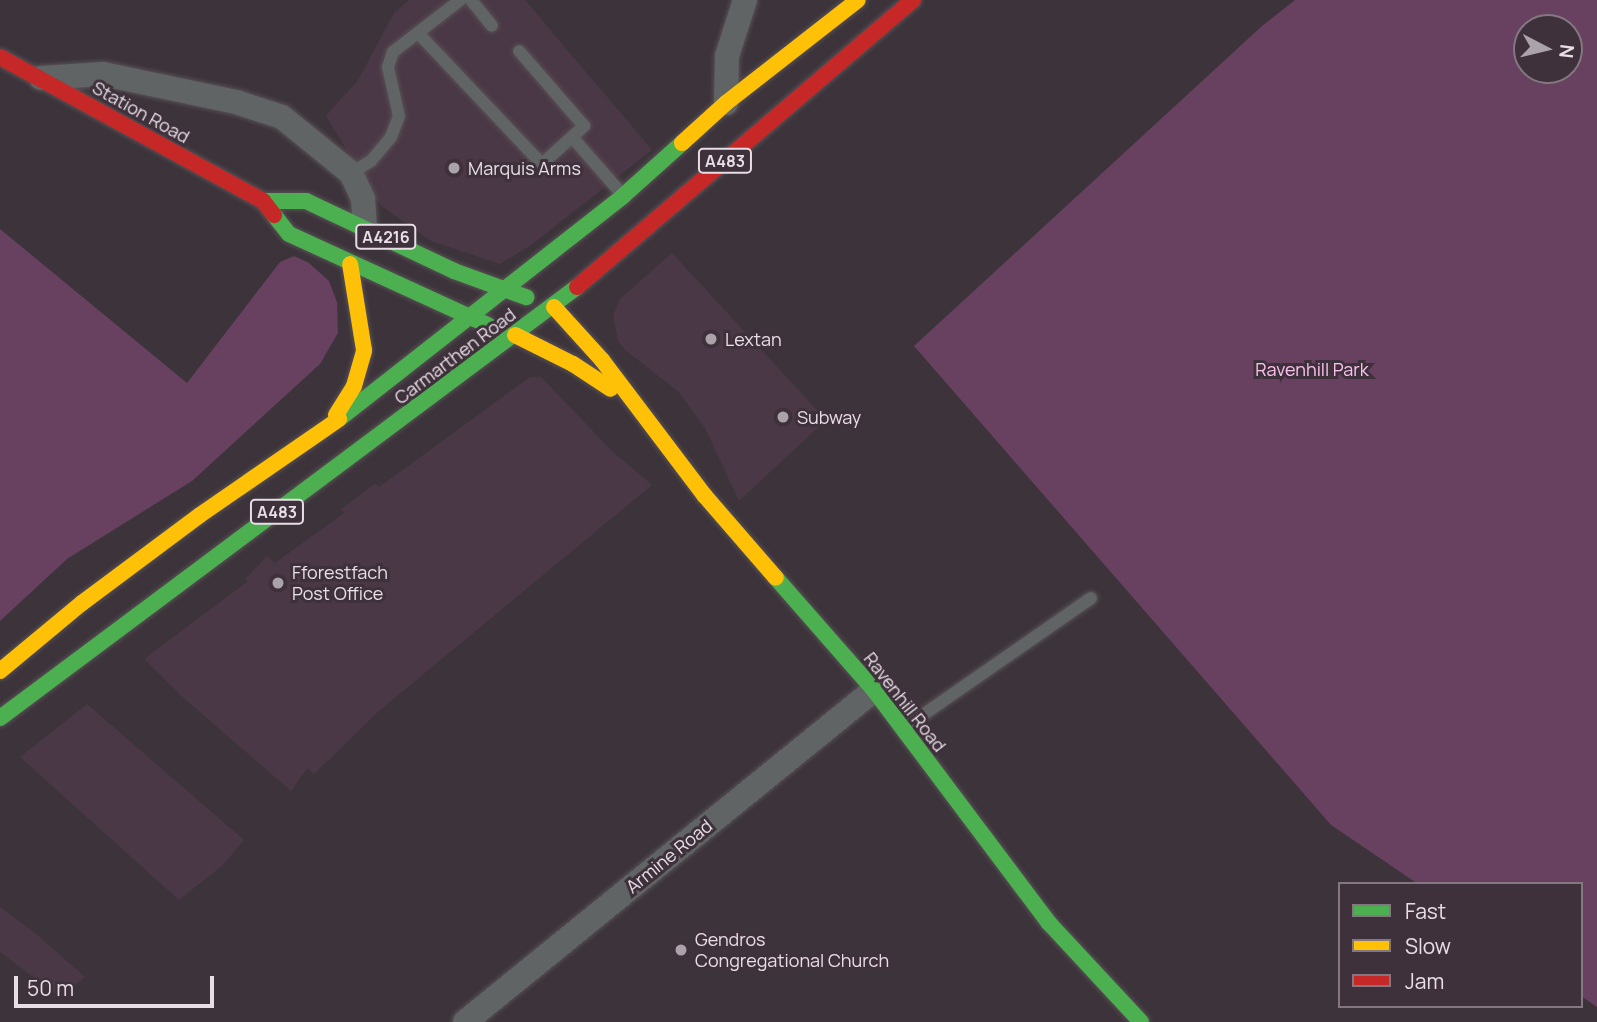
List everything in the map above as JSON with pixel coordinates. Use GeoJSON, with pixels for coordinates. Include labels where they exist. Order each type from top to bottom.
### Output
{"type":"FeatureCollection","features":[{"type":"Feature","properties":{"kind":"main road","name":"Carmarthen Road"},"geometry":{"type":"LineString","coordinates":[[0,671],[136,563],[329,426],[507,289],[623,196],[726,103],[858,0]]}},
{"type":"Feature","properties":{"kind":"main road","name":"Carmarthen Road"},"geometry":{"type":"LineString","coordinates":[[0,718],[554,307],[913,0]]}},
{"type":"Feature","properties":{"kind":"main road","name":"Station Road"},"geometry":{"type":"LineString","coordinates":[[0,57],[263,201],[289,234],[469,318],[515,335]]}},
{"type":"Feature","properties":{"kind":"main road","name":"Station Road"},"geometry":{"type":"LineString","coordinates":[[263,201],[306,201],[454,271],[554,307]]}},
{"type":"Feature","properties":{"kind":"main road"},"geometry":{"type":"LineString","coordinates":[[329,426],[354,386],[364,350],[350,264]]}},
{"type":"Feature","properties":{"kind":"main road","name":"Ravenhill Road"},"geometry":{"type":"LineString","coordinates":[[554,307],[602,360],[705,496],[874,690],[1049,923],[1141,1022]]}},
{"type":"Feature","properties":{"kind":"main road","name":"Ravenhill Road"},"geometry":{"type":"LineString","coordinates":[[515,335],[573,363],[637,408]]}},
{"type":"Feature","properties":{"kind":"street"},"geometry":{"type":"LineString","coordinates":[[726,103],[727,56],[745,0]]}},
{"type":"Feature","properties":{"kind":"street"},"geometry":{"type":"LineString","coordinates":[[39,78],[103,74],[236,102],[282,117],[351,173],[363,199],[365,227]]}},
{"type":"Feature","properties":{"kind":"street","name":"Armine Road"},"geometry":{"type":"LineString","coordinates":[[465,1022],[874,690]]}},
{"type":"Feature","properties":{"kind":"lane"},"geometry":{"type":"LineString","coordinates":[[351,173],[371,161],[391,137],[399,116],[388,67],[393,52],[460,0]]}},
{"type":"Feature","properties":{"kind":"lane"},"geometry":{"type":"LineString","coordinates":[[471,0],[492,26]]}},
{"type":"Feature","properties":{"kind":"lane"},"geometry":{"type":"LineString","coordinates":[[418,33],[541,164],[584,126],[519,51]]}},
{"type":"Feature","properties":{"kind":"lane"},"geometry":{"type":"LineString","coordinates":[[572,137],[623,196]]}},
{"type":"Feature","properties":{"kind":"lane"},"geometry":{"type":"LineString","coordinates":[[904,729],[1091,598]]}},
{"type":"Feature","properties":{"kind":"shaded area"},"geometry":{"type":"Polygon","coordinates":[[[409,0],[525,0],[652,150],[531,245],[500,264],[431,241],[380,205],[326,116],[358,80],[394,13],[409,0]]]}},
{"type":"Feature","properties":{"kind":"shaded area"},"geometry":{"type":"Polygon","coordinates":[[[672,253],[826,420],[739,501],[705,428],[679,392],[625,350],[618,341],[613,315],[620,299],[672,253]]]}},
{"type":"Feature","properties":{"kind":"shaded area"},"geometry":{"type":"Polygon","coordinates":[[[530,377],[541,377],[612,451],[652,485],[380,710],[314,774],[307,768],[291,791],[186,700],[144,659],[247,582],[245,579],[267,556],[275,563],[344,513],[341,509],[375,484],[379,487],[530,377]]]}},
{"type":"Feature","properties":{"kind":"shaded area"},"geometry":{"type":"Polygon","coordinates":[[[87,704],[244,840],[223,865],[179,900],[20,757],[87,704]]]}},
{"type":"Feature","properties":{"kind":"shaded area"},"geometry":{"type":"Polygon","coordinates":[[[0,907],[35,933],[85,977],[60,997],[0,952],[0,907]]]}},
{"type":"Feature","properties":{"kind":"green space","name":"Ravenhill Park"},"geometry":{"type":"Polygon","coordinates":[[[1295,0],[1597,0],[1597,1007],[1583,997],[1583,882],[1415,882],[1331,825],[914,346],[1262,26],[1295,0]]]}},
{"type":"Feature","properties":{"kind":"green space"},"geometry":{"type":"Polygon","coordinates":[[[0,229],[187,383],[280,262],[294,256],[309,263],[329,281],[337,302],[338,333],[320,364],[192,481],[67,559],[0,621],[0,229]]]}},
{"type":"Feature","properties":{"kind":"traffic: fast"},"geometry":{"type":"LineString","coordinates":[[339,419],[623,196],[682,143]]}},
{"type":"Feature","properties":{"kind":"traffic: fast"},"geometry":{"type":"LineString","coordinates":[[263,201],[306,201],[454,271],[526,297]]}},
{"type":"Feature","properties":{"kind":"traffic: fast"},"geometry":{"type":"LineString","coordinates":[[274,215],[289,234],[488,325]]}},
{"type":"Feature","properties":{"kind":"traffic: fast"},"geometry":{"type":"LineString","coordinates":[[0,718],[577,287]]}},
{"type":"Feature","properties":{"kind":"traffic: fast"},"geometry":{"type":"LineString","coordinates":[[776,578],[874,690],[1049,923],[1141,1022]]}},
{"type":"Feature","properties":{"kind":"traffic: slow"},"geometry":{"type":"LineString","coordinates":[[682,143],[726,103],[858,0]]}},
{"type":"Feature","properties":{"kind":"traffic: slow"},"geometry":{"type":"LineString","coordinates":[[336,415],[354,386],[364,350],[350,264]]}},
{"type":"Feature","properties":{"kind":"traffic: slow"},"geometry":{"type":"LineString","coordinates":[[554,307],[602,360],[705,496],[776,578]]}},
{"type":"Feature","properties":{"kind":"traffic: slow"},"geometry":{"type":"LineString","coordinates":[[515,335],[573,364],[611,389]]}},
{"type":"Feature","properties":{"kind":"traffic: slow"},"geometry":{"type":"LineString","coordinates":[[0,671],[82,603],[200,515],[339,419]]}},
{"type":"Feature","properties":{"kind":"traffic: jam"},"geometry":{"type":"LineString","coordinates":[[577,287],[913,0]]}},
{"type":"Feature","properties":{"kind":"traffic: jam"},"geometry":{"type":"LineString","coordinates":[[0,57],[263,201],[274,215]]}},
{"type":"Feature","properties":{"kind":"place","name":"Marquis Arms"},"geometry":{"type":"Point","coordinates":[454,168]}},
{"type":"Feature","properties":{"kind":"place","name":"Lextan"},"geometry":{"type":"Point","coordinates":[711,339]}},
{"type":"Feature","properties":{"kind":"place","name":"Subway"},"geometry":{"type":"Point","coordinates":[783,417]}},
{"type":"Feature","properties":{"kind":"place","name":"Fforestfach Post Office"},"geometry":{"type":"Point","coordinates":[278,583]}},
{"type":"Feature","properties":{"kind":"place","name":"Gendros Congregational Church"},"geometry":{"type":"Point","coordinates":[681,950]}}]}
